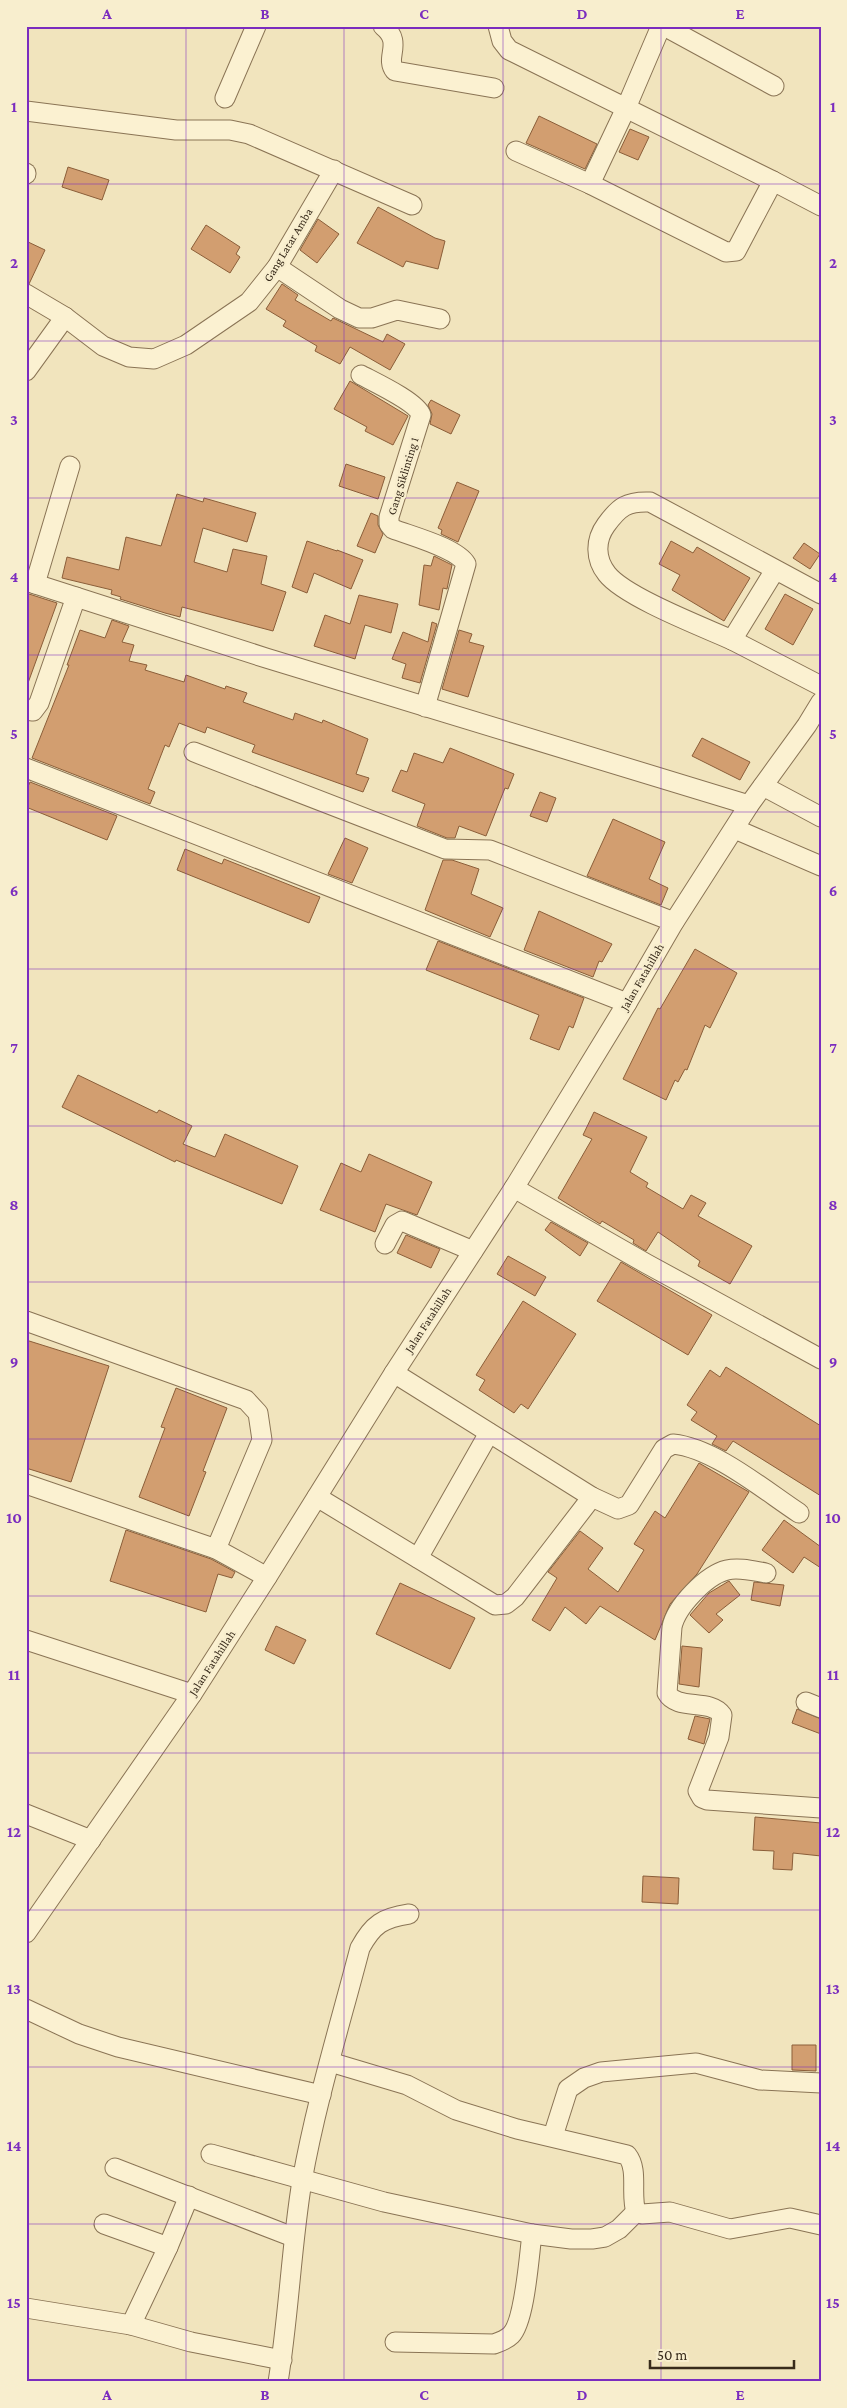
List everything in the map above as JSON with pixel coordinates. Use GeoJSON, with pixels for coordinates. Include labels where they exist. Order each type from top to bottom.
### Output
{"type":"FeatureCollection","features":[{"type":"Feature","properties":{"kind":"street"},"geometry":{"type":"LineString","coordinates":[[383,26],[394,39],[392,67],[395,71],[494,88]]}},
{"type":"Feature","properties":{"kind":"street"},"geometry":{"type":"LineString","coordinates":[[498,26],[502,42],[509,50],[821,206]]}},
{"type":"Feature","properties":{"kind":"street"},"geometry":{"type":"LineString","coordinates":[[590,184],[662,26],[774,86]]}},
{"type":"Feature","properties":{"kind":"street"},"geometry":{"type":"LineString","coordinates":[[225,98],[251,28]]}},
{"type":"Feature","properties":{"kind":"street"},"geometry":{"type":"LineString","coordinates":[[26,111],[176,130],[230,130],[249,134],[412,205]]}},
{"type":"Feature","properties":{"kind":"street"},"geometry":{"type":"LineString","coordinates":[[516,151],[590,184],[731,253],[736,251],[773,181]]}},
{"type":"Feature","properties":{"kind":"street","name":"Gang Latar Amba"},"geometry":{"type":"LineString","coordinates":[[26,294],[65,317],[103,346],[129,357],[154,359],[186,345],[249,302],[277,267],[334,170]]}},
{"type":"Feature","properties":{"kind":"street"},"geometry":{"type":"LineString","coordinates":[[277,267],[340,309],[359,318],[372,318],[396,310],[440,318]]}},
{"type":"Feature","properties":{"kind":"street"},"geometry":{"type":"LineString","coordinates":[[26,371],[65,317]]}},
{"type":"Feature","properties":{"kind":"street","name":"Gang Siklinting 1"},"geometry":{"type":"LineString","coordinates":[[361,375],[410,403],[419,410],[421,415],[389,517],[389,524],[393,529],[452,551],[463,558],[466,564],[426,707]]}},
{"type":"Feature","properties":{"kind":"street"},"geometry":{"type":"LineString","coordinates":[[70,466],[30,582],[426,707],[749,805]]}},
{"type":"Feature","properties":{"kind":"street"},"geometry":{"type":"LineString","coordinates":[[821,594],[650,502],[632,502],[616,512],[599,535],[598,559],[608,576],[635,595],[732,640],[821,686]]}},
{"type":"Feature","properties":{"kind":"street"},"geometry":{"type":"LineString","coordinates":[[732,640],[775,570]]}},
{"type":"Feature","properties":{"kind":"street"},"geometry":{"type":"LineString","coordinates":[[26,710],[33,711],[39,704],[76,597]]}},
{"type":"Feature","properties":{"kind":"street","name":"Jalan Fatahillah"},"geometry":{"type":"LineString","coordinates":[[29,1924],[91,1840],[192,1694],[394,1373],[514,1188],[627,1004],[674,922],[735,830],[749,805],[763,786],[814,730],[821,702]]}},
{"type":"Feature","properties":{"kind":"street"},"geometry":{"type":"LineString","coordinates":[[194,752],[445,849],[490,850],[674,922]]}},
{"type":"Feature","properties":{"kind":"street"},"geometry":{"type":"LineString","coordinates":[[26,768],[627,1004]]}},
{"type":"Feature","properties":{"kind":"street"},"geometry":{"type":"LineString","coordinates":[[763,786],[821,817]]}},
{"type":"Feature","properties":{"kind":"street"},"geometry":{"type":"LineString","coordinates":[[735,830],[821,866]]}},
{"type":"Feature","properties":{"kind":"street"},"geometry":{"type":"LineString","coordinates":[[514,1188],[647,1264],[821,1359]]}},
{"type":"Feature","properties":{"kind":"street"},"geometry":{"type":"LineString","coordinates":[[385,1244],[395,1225],[402,1221],[473,1251]]}},
{"type":"Feature","properties":{"kind":"street"},"geometry":{"type":"LineString","coordinates":[[26,1321],[246,1400],[258,1413],[262,1440],[216,1549]]}},
{"type":"Feature","properties":{"kind":"street"},"geometry":{"type":"LineString","coordinates":[[394,1373],[592,1497],[618,1509],[629,1505],[664,1449],[673,1444],[692,1448],[718,1459],[799,1513]]}},
{"type":"Feature","properties":{"kind":"street"},"geometry":{"type":"LineString","coordinates":[[418,1558],[489,1433]]}},
{"type":"Feature","properties":{"kind":"street"},"geometry":{"type":"LineString","coordinates":[[26,1484],[216,1549],[267,1577]]}},
{"type":"Feature","properties":{"kind":"street"},"geometry":{"type":"LineString","coordinates":[[317,1497],[495,1605],[506,1604],[515,1597],[592,1497]]}},
{"type":"Feature","properties":{"kind":"street"},"geometry":{"type":"LineString","coordinates":[[766,1573],[729,1569],[720,1572],[711,1577],[682,1606],[673,1620],[666,1693],[672,1700],[717,1709],[722,1715],[719,1737],[698,1791],[702,1798],[707,1800],[821,1808]]}},
{"type":"Feature","properties":{"kind":"street"},"geometry":{"type":"LineString","coordinates":[[26,1640],[192,1694]]}},
{"type":"Feature","properties":{"kind":"street"},"geometry":{"type":"LineString","coordinates":[[26,1814],[91,1840]]}},
{"type":"Feature","properties":{"kind":"street"},"geometry":{"type":"LineString","coordinates":[[278,2382],[282,2360],[294,2236],[303,2179],[321,2095],[360,1948],[369,1932],[387,1918],[409,1914]]}},
{"type":"Feature","properties":{"kind":"street"},"geometry":{"type":"LineString","coordinates":[[26,2009],[79,2034],[118,2047],[321,2095]]}},
{"type":"Feature","properties":{"kind":"street"},"geometry":{"type":"LineString","coordinates":[[330,2062],[407,2086],[456,2110],[517,2129],[627,2155],[633,2168],[632,2193],[636,2212]]}},
{"type":"Feature","properties":{"kind":"street"},"geometry":{"type":"LineString","coordinates":[[553,2136],[568,2089],[584,2078],[601,2072],[696,2063],[760,2080],[821,2083]]}},
{"type":"Feature","properties":{"kind":"street"},"geometry":{"type":"LineString","coordinates":[[211,2154],[384,2202],[532,2234],[576,2240],[598,2238],[619,2229],[636,2212]]}},
{"type":"Feature","properties":{"kind":"street"},"geometry":{"type":"LineString","coordinates":[[115,2168],[294,2236]]}},
{"type":"Feature","properties":{"kind":"street"},"geometry":{"type":"LineString","coordinates":[[131,2325],[168,2247],[188,2196]]}},
{"type":"Feature","properties":{"kind":"street"},"geometry":{"type":"LineString","coordinates":[[636,2212],[642,2214],[670,2212],[730,2229],[790,2218],[821,2224]]}},
{"type":"Feature","properties":{"kind":"street"},"geometry":{"type":"LineString","coordinates":[[104,2224],[168,2247]]}},
{"type":"Feature","properties":{"kind":"street"},"geometry":{"type":"LineString","coordinates":[[395,2342],[494,2344],[503,2341],[511,2335],[516,2327],[522,2304],[532,2234]]}},
{"type":"Feature","properties":{"kind":"street"},"geometry":{"type":"LineString","coordinates":[[26,2308],[131,2325],[191,2342],[282,2360]]}},
{"type":"Feature","properties":{"kind":"building"},"geometry":{"type":"Polygon","coordinates":[[[539,116],[597,144],[585,169],[526,143],[539,116]]]}},
{"type":"Feature","properties":{"kind":"building"},"geometry":{"type":"Polygon","coordinates":[[[630,129],[649,137],[638,160],[619,152],[630,129]]]}},
{"type":"Feature","properties":{"kind":"building"},"geometry":{"type":"Polygon","coordinates":[[[68,167],[109,180],[102,200],[62,187],[68,167]]]}},
{"type":"Feature","properties":{"kind":"building"},"geometry":{"type":"Polygon","coordinates":[[[378,207],[435,238],[445,241],[438,269],[406,261],[403,267],[357,243],[378,207]]]}},
{"type":"Feature","properties":{"kind":"building"},"geometry":{"type":"Polygon","coordinates":[[[318,219],[339,234],[317,263],[300,250],[318,219]]]}},
{"type":"Feature","properties":{"kind":"building"},"geometry":{"type":"Polygon","coordinates":[[[206,225],[240,247],[236,254],[240,257],[230,273],[191,249],[206,225]]]}},
{"type":"Feature","properties":{"kind":"building"},"geometry":{"type":"Polygon","coordinates":[[[26,241],[45,250],[29,284],[26,283],[26,241]]]}},
{"type":"Feature","properties":{"kind":"building"},"geometry":{"type":"Polygon","coordinates":[[[282,284],[298,295],[295,300],[331,321],[333,318],[383,342],[387,334],[405,344],[390,370],[350,347],[340,364],[315,351],[317,346],[283,326],[286,321],[266,309],[282,284]]]}},
{"type":"Feature","properties":{"kind":"building"},"geometry":{"type":"Polygon","coordinates":[[[350,381],[408,416],[393,445],[365,431],[367,427],[334,409],[350,381]]]}},
{"type":"Feature","properties":{"kind":"building"},"geometry":{"type":"Polygon","coordinates":[[[431,400],[460,415],[451,434],[430,424],[432,414],[428,405],[431,400]]]}},
{"type":"Feature","properties":{"kind":"building"},"geometry":{"type":"Polygon","coordinates":[[[346,464],[385,477],[378,499],[339,486],[346,464]]]}},
{"type":"Feature","properties":{"kind":"building"},"geometry":{"type":"Polygon","coordinates":[[[457,482],[479,491],[458,542],[441,534],[442,530],[438,528],[457,482]]]}},
{"type":"Feature","properties":{"kind":"building"},"geometry":{"type":"Polygon","coordinates":[[[177,494],[203,502],[204,498],[256,513],[247,542],[203,528],[194,562],[227,572],[233,549],[267,556],[261,584],[286,592],[273,631],[182,607],[180,617],[120,599],[121,597],[111,594],[112,590],[62,578],[67,557],[119,570],[126,537],[161,546],[177,494]]]}},
{"type":"Feature","properties":{"kind":"building"},"geometry":{"type":"Polygon","coordinates":[[[371,513],[378,516],[378,525],[383,534],[375,553],[357,546],[371,513]]]}},
{"type":"Feature","properties":{"kind":"building"},"geometry":{"type":"Polygon","coordinates":[[[307,541],[363,560],[351,589],[314,573],[307,593],[292,587],[307,541]]]}},
{"type":"Feature","properties":{"kind":"building"},"geometry":{"type":"Polygon","coordinates":[[[671,541],[693,553],[697,547],[750,578],[724,621],[672,590],[680,575],[659,564],[671,541]]]}},
{"type":"Feature","properties":{"kind":"building"},"geometry":{"type":"Polygon","coordinates":[[[804,543],[820,554],[810,569],[793,558],[804,543]]]}},
{"type":"Feature","properties":{"kind":"building"},"geometry":{"type":"Polygon","coordinates":[[[434,556],[452,565],[447,589],[443,588],[439,610],[419,605],[424,565],[431,566],[434,556]]]}},
{"type":"Feature","properties":{"kind":"building"},"geometry":{"type":"Polygon","coordinates":[[[26,593],[57,603],[28,683],[26,682],[26,593]]]}},
{"type":"Feature","properties":{"kind":"building"},"geometry":{"type":"Polygon","coordinates":[[[785,594],[813,609],[793,645],[765,629],[785,594]]]}},
{"type":"Feature","properties":{"kind":"building"},"geometry":{"type":"Polygon","coordinates":[[[359,595],[398,604],[391,633],[365,625],[355,659],[314,646],[325,615],[350,624],[359,595]]]}},
{"type":"Feature","properties":{"kind":"building"},"geometry":{"type":"Polygon","coordinates":[[[112,620],[129,626],[122,642],[134,645],[129,661],[147,665],[145,670],[184,682],[186,675],[225,689],[226,686],[247,693],[243,702],[293,720],[295,713],[322,723],[323,720],[368,739],[356,774],[369,778],[363,792],[252,752],[255,745],[207,727],[205,733],[179,723],[169,747],[165,745],[148,789],[155,792],[150,804],[32,758],[69,665],[67,665],[80,630],[105,638],[112,620]]]}},
{"type":"Feature","properties":{"kind":"building"},"geometry":{"type":"Polygon","coordinates":[[[432,622],[437,624],[420,683],[402,678],[406,664],[392,659],[403,632],[428,642],[432,622]]]}},
{"type":"Feature","properties":{"kind":"building"},"geometry":{"type":"Polygon","coordinates":[[[459,630],[472,634],[469,642],[484,646],[468,697],[442,689],[459,630]]]}},
{"type":"Feature","properties":{"kind":"building"},"geometry":{"type":"Polygon","coordinates":[[[702,738],[750,762],[740,780],[692,756],[702,738]]]}},
{"type":"Feature","properties":{"kind":"building"},"geometry":{"type":"Polygon","coordinates":[[[450,748],[514,774],[508,789],[505,788],[486,836],[459,826],[455,838],[447,838],[417,826],[425,804],[392,791],[401,770],[407,772],[414,753],[443,763],[450,748]]]}},
{"type":"Feature","properties":{"kind":"building"},"geometry":{"type":"Polygon","coordinates":[[[30,782],[117,816],[107,840],[26,807],[26,791],[30,782]]]}},
{"type":"Feature","properties":{"kind":"building"},"geometry":{"type":"Polygon","coordinates":[[[540,792],[556,798],[547,822],[530,816],[540,792]]]}},
{"type":"Feature","properties":{"kind":"building"},"geometry":{"type":"Polygon","coordinates":[[[613,819],[665,842],[649,879],[668,888],[661,905],[587,876],[613,819]]]}},
{"type":"Feature","properties":{"kind":"building"},"geometry":{"type":"Polygon","coordinates":[[[345,838],[368,848],[352,883],[328,874],[345,838]]]}},
{"type":"Feature","properties":{"kind":"building"},"geometry":{"type":"Polygon","coordinates":[[[185,849],[222,864],[224,859],[320,897],[309,923],[177,870],[185,849]]]}},
{"type":"Feature","properties":{"kind":"building"},"geometry":{"type":"Polygon","coordinates":[[[443,860],[452,860],[479,869],[471,894],[503,908],[490,937],[425,910],[443,860]]]}},
{"type":"Feature","properties":{"kind":"building"},"geometry":{"type":"Polygon","coordinates":[[[539,911],[612,944],[602,962],[599,961],[593,977],[524,950],[539,911]]]}},
{"type":"Feature","properties":{"kind":"building"},"geometry":{"type":"Polygon","coordinates":[[[438,941],[584,998],[573,1028],[569,1026],[559,1050],[530,1039],[539,1015],[426,970],[438,941]]]}},
{"type":"Feature","properties":{"kind":"building"},"geometry":{"type":"Polygon","coordinates":[[[695,949],[737,973],[710,1028],[705,1025],[687,1070],[685,1069],[678,1082],[675,1080],[666,1100],[623,1079],[658,1008],[660,1009],[695,949]]]}},
{"type":"Feature","properties":{"kind":"building"},"geometry":{"type":"Polygon","coordinates":[[[78,1075],[157,1113],[159,1110],[192,1126],[183,1144],[215,1157],[225,1134],[298,1166],[282,1204],[176,1160],[175,1162],[62,1107],[78,1075]]]}},
{"type":"Feature","properties":{"kind":"building"},"geometry":{"type":"Polygon","coordinates":[[[594,1112],[647,1137],[630,1172],[648,1183],[646,1187],[683,1209],[691,1195],[706,1203],[698,1216],[752,1246],[730,1284],[698,1266],[700,1261],[658,1232],[646,1251],[633,1243],[634,1240],[602,1221],[600,1224],[558,1198],[592,1139],[583,1135],[594,1112]]]}},
{"type":"Feature","properties":{"kind":"building"},"geometry":{"type":"Polygon","coordinates":[[[369,1154],[432,1182],[417,1215],[386,1204],[375,1232],[320,1210],[341,1163],[361,1172],[369,1154]]]}},
{"type":"Feature","properties":{"kind":"building"},"geometry":{"type":"Polygon","coordinates":[[[551,1222],[588,1243],[580,1256],[545,1230],[551,1222]]]}},
{"type":"Feature","properties":{"kind":"building"},"geometry":{"type":"Polygon","coordinates":[[[406,1235],[440,1249],[431,1268],[397,1253],[406,1235]]]}},
{"type":"Feature","properties":{"kind":"building"},"geometry":{"type":"Polygon","coordinates":[[[508,1256],[546,1277],[535,1296],[497,1274],[508,1256]]]}},
{"type":"Feature","properties":{"kind":"building"},"geometry":{"type":"Polygon","coordinates":[[[621,1262],[712,1315],[688,1355],[597,1301],[621,1262]]]}},
{"type":"Feature","properties":{"kind":"building"},"geometry":{"type":"Polygon","coordinates":[[[523,1301],[576,1334],[528,1409],[521,1404],[514,1413],[479,1390],[485,1380],[476,1375],[523,1301]]]}},
{"type":"Feature","properties":{"kind":"building"},"geometry":{"type":"Polygon","coordinates":[[[26,1340],[109,1366],[71,1482],[26,1468],[26,1340]]]}},
{"type":"Feature","properties":{"kind":"building"},"geometry":{"type":"Polygon","coordinates":[[[726,1367],[821,1426],[821,1496],[733,1441],[726,1451],[712,1444],[717,1436],[691,1420],[697,1412],[687,1405],[710,1370],[720,1377],[726,1367]]]}},
{"type":"Feature","properties":{"kind":"building"},"geometry":{"type":"Polygon","coordinates":[[[176,1388],[227,1408],[203,1471],[206,1472],[189,1516],[139,1497],[165,1428],[161,1427],[176,1388]]]}},
{"type":"Feature","properties":{"kind":"building"},"geometry":{"type":"Polygon","coordinates":[[[699,1463],[749,1492],[697,1574],[670,1604],[655,1640],[600,1606],[586,1624],[565,1607],[550,1631],[532,1620],[557,1578],[548,1572],[580,1531],[603,1548],[588,1569],[618,1592],[644,1550],[634,1544],[655,1511],[665,1518],[699,1463]]]}},
{"type":"Feature","properties":{"kind":"building"},"geometry":{"type":"Polygon","coordinates":[[[784,1520],[821,1547],[821,1568],[804,1557],[793,1573],[762,1550],[784,1520]]]}},
{"type":"Feature","properties":{"kind":"building"},"geometry":{"type":"Polygon","coordinates":[[[126,1530],[211,1559],[235,1572],[232,1578],[218,1574],[206,1612],[110,1581],[126,1530]]]}},
{"type":"Feature","properties":{"kind":"building"},"geometry":{"type":"Polygon","coordinates":[[[729,1581],[740,1595],[716,1614],[723,1620],[709,1633],[690,1615],[709,1593],[729,1581]]]}},
{"type":"Feature","properties":{"kind":"building"},"geometry":{"type":"Polygon","coordinates":[[[754,1582],[784,1585],[780,1606],[751,1600],[754,1582]]]}},
{"type":"Feature","properties":{"kind":"building"},"geometry":{"type":"Polygon","coordinates":[[[400,1583],[475,1618],[450,1669],[376,1634],[400,1583]]]}},
{"type":"Feature","properties":{"kind":"building"},"geometry":{"type":"Polygon","coordinates":[[[276,1626],[306,1640],[294,1664],[265,1650],[276,1626]]]}},
{"type":"Feature","properties":{"kind":"building"},"geometry":{"type":"Polygon","coordinates":[[[682,1646],[702,1648],[699,1687],[679,1684],[682,1646]]]}},
{"type":"Feature","properties":{"kind":"building"},"geometry":{"type":"Polygon","coordinates":[[[797,1709],[821,1719],[821,1734],[792,1723],[797,1709]]]}},
{"type":"Feature","properties":{"kind":"building"},"geometry":{"type":"Polygon","coordinates":[[[695,1716],[710,1719],[704,1744],[688,1739],[695,1716]]]}},
{"type":"Feature","properties":{"kind":"building"},"geometry":{"type":"Polygon","coordinates":[[[755,1817],[821,1823],[821,1856],[793,1853],[792,1870],[773,1869],[774,1851],[753,1850],[755,1817]]]}},
{"type":"Feature","properties":{"kind":"building"},"geometry":{"type":"Polygon","coordinates":[[[643,1876],[679,1878],[678,1904],[642,1902],[643,1876]]]}},
{"type":"Feature","properties":{"kind":"building"},"geometry":{"type":"Polygon","coordinates":[[[792,2045],[816,2045],[816,2071],[792,2070],[792,2045]]]}}]}
